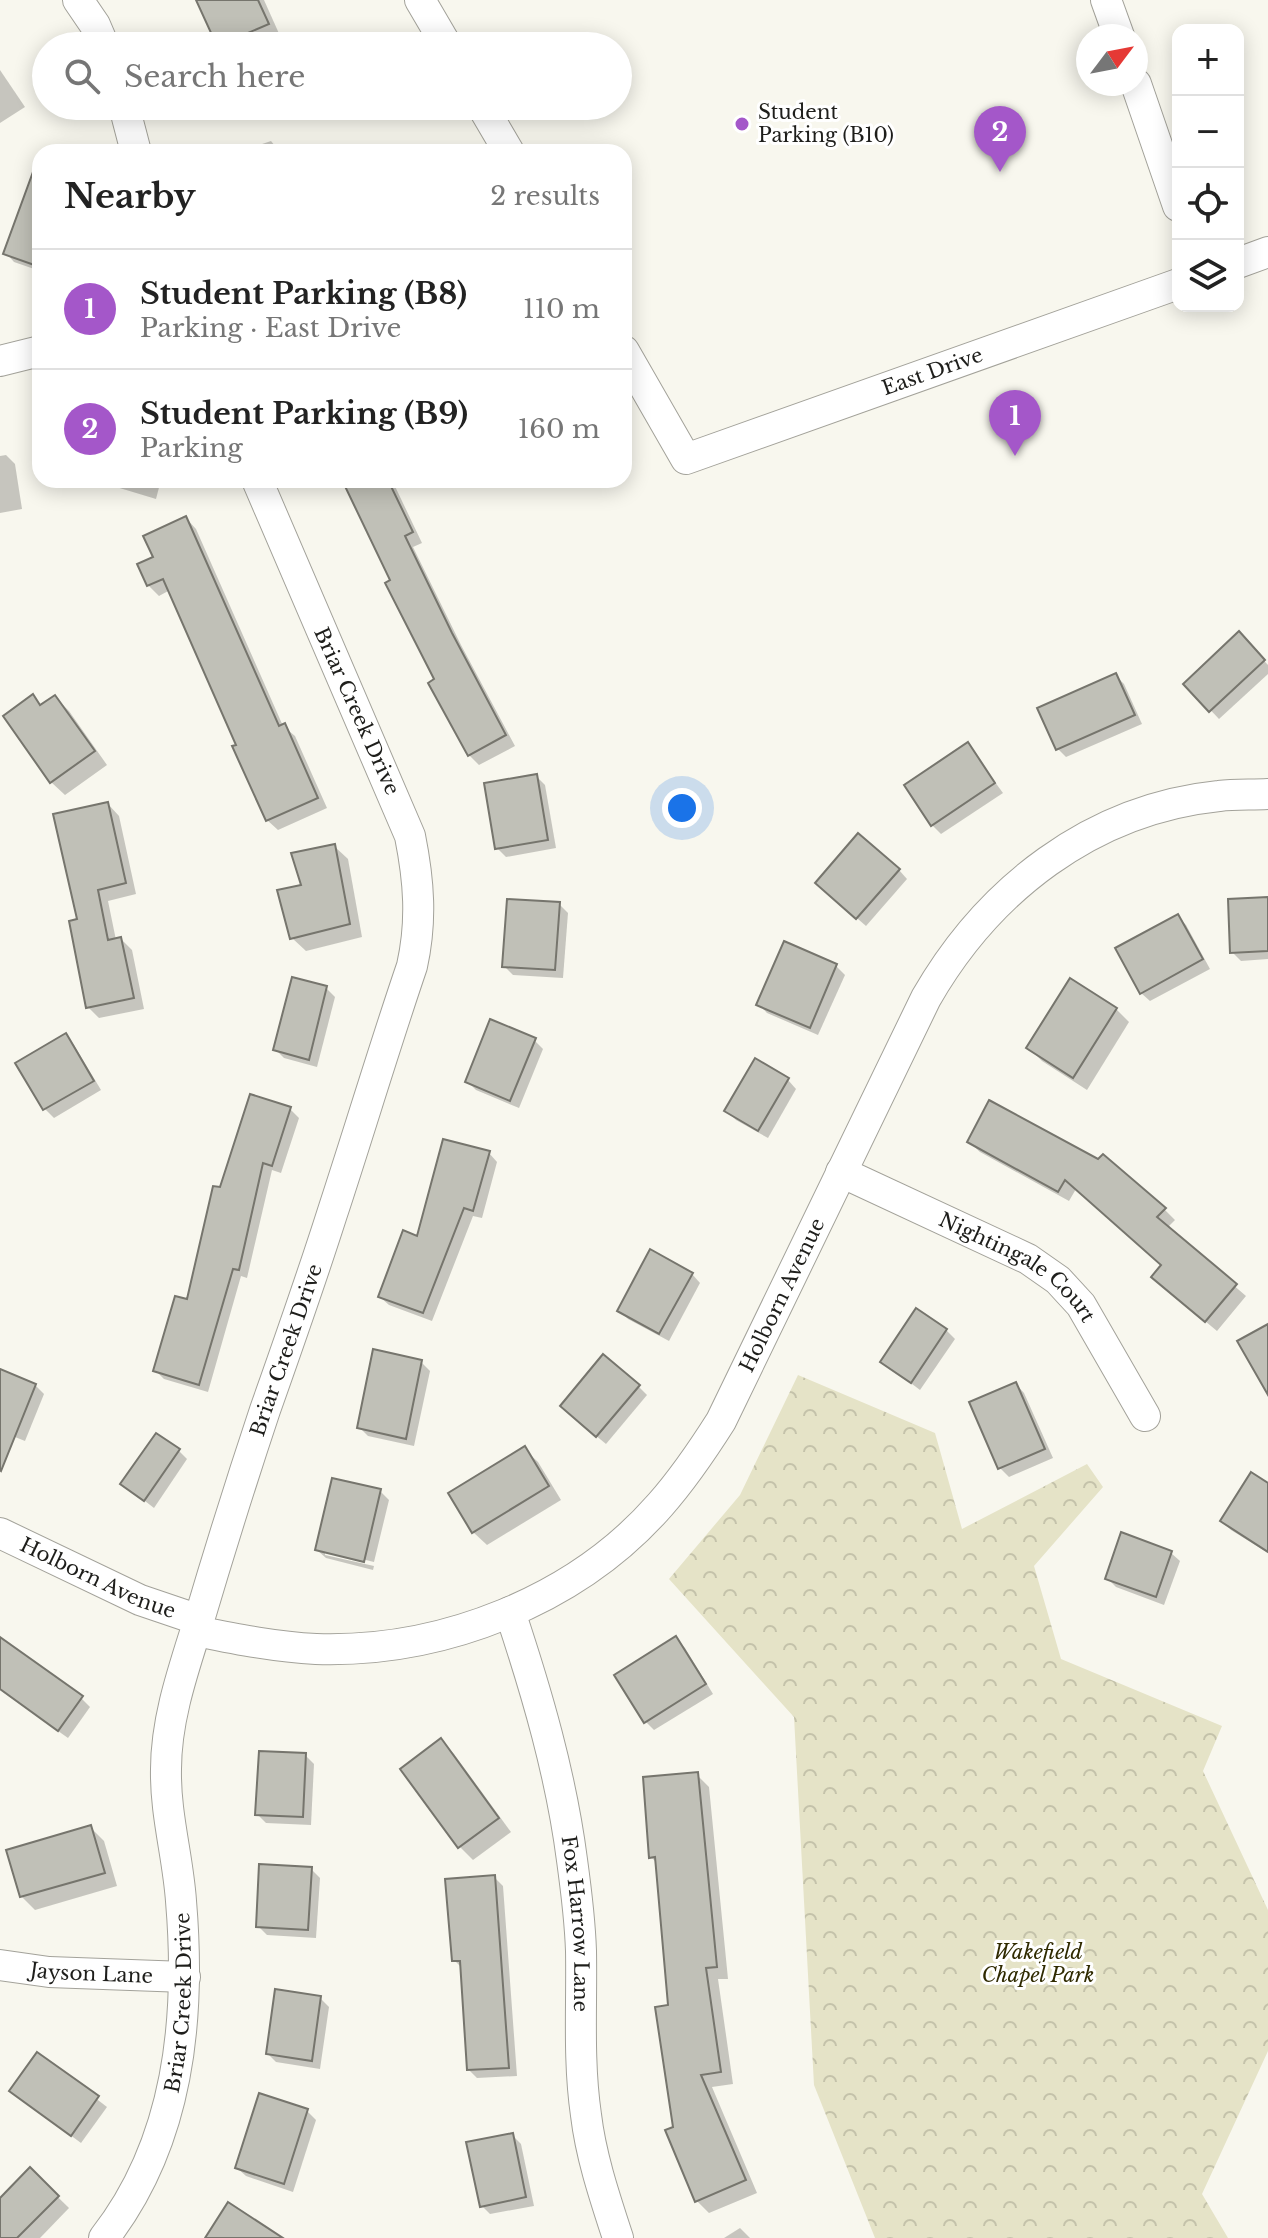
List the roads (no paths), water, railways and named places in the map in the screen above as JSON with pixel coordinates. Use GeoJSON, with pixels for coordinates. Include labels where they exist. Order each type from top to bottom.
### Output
{"type":"FeatureCollection","features":[{"type":"Feature","properties":{"kind":"street"},"geometry":{"type":"LineString","coordinates":[[78,0],[98,32]]}},
{"type":"Feature","properties":{"kind":"street"},"geometry":{"type":"LineString","coordinates":[[420,0],[439,32]]}},
{"type":"Feature","properties":{"kind":"street"},"geometry":{"type":"LineString","coordinates":[[1106,0],[1115,24]]}},
{"type":"Feature","properties":{"kind":"street"},"geometry":{"type":"LineString","coordinates":[[1140,96],[1172,189]]}},
{"type":"Feature","properties":{"kind":"street"},"geometry":{"type":"LineString","coordinates":[[128,120],[134,144]]}},
{"type":"Feature","properties":{"kind":"street"},"geometry":{"type":"LineString","coordinates":[[490,120],[504,144]]}},
{"type":"Feature","properties":{"kind":"street"},"geometry":{"type":"LineString","coordinates":[[1244,261],[1268,252]]}},
{"type":"Feature","properties":{"kind":"street","name":"East Drive"},"geometry":{"type":"LineString","coordinates":[[632,365],[686,459],[1172,286]]}},
{"type":"Feature","properties":{"kind":"street"},"geometry":{"type":"LineString","coordinates":[[0,361],[32,353]]}},
{"type":"Feature","properties":{"kind":"street","name":"Briar Creek Drive"},"geometry":{"type":"LineString","coordinates":[[104,2238],[140,2181],[159,2135],[178,2066],[185,1977],[181,1898],[167,1812],[166,1767],[171,1718],[236,1497],[333,1213],[417,943],[418,874],[403,816],[260,488]]}},
{"type":"Feature","properties":{"kind":"street","name":"Holborn Avenue"},"geometry":{"type":"LineString","coordinates":[[0,1533],[197,1625],[258,1643],[317,1649],[379,1647],[436,1637],[510,1612],[575,1577],[621,1544],[658,1507],[694,1464],[721,1421],[926,998],[947,962],[980,919],[1020,881],[1063,851],[1108,827],[1162,807],[1217,796],[1268,794]]}},
{"type":"Feature","properties":{"kind":"street","name":"Nightingale Court"},"geometry":{"type":"LineString","coordinates":[[841,1172],[1028,1259],[1058,1280],[1081,1305],[1145,1416]]}},
{"type":"Feature","properties":{"kind":"street","name":"Fox Harrow Lane"},"geometry":{"type":"LineString","coordinates":[[510,1612],[545,1728],[572,1859],[581,1948],[580,2050],[586,2116],[599,2177],[618,2238]]}},
{"type":"Feature","properties":{"kind":"street","name":"Jayson Lane"},"geometry":{"type":"LineString","coordinates":[[0,1965],[49,1972],[185,1977]]}},
{"type":"Feature","properties":{"kind":"place","name":"Student Parking (B10)"},"geometry":{"type":"Point","coordinates":[742,124]}},
{"type":"Feature","properties":{"kind":"place","name":"Student Parking (B9)"},"geometry":{"type":"Point","coordinates":[1000,172]}},
{"type":"Feature","properties":{"kind":"place","name":"Student Parking (B8)"},"geometry":{"type":"Point","coordinates":[1015,456]}},
{"type":"Feature","properties":{"kind":"park label","name":"Wakefield Chapel Park"},"geometry":{"type":"Point","coordinates":[1038,1964]}}]}
